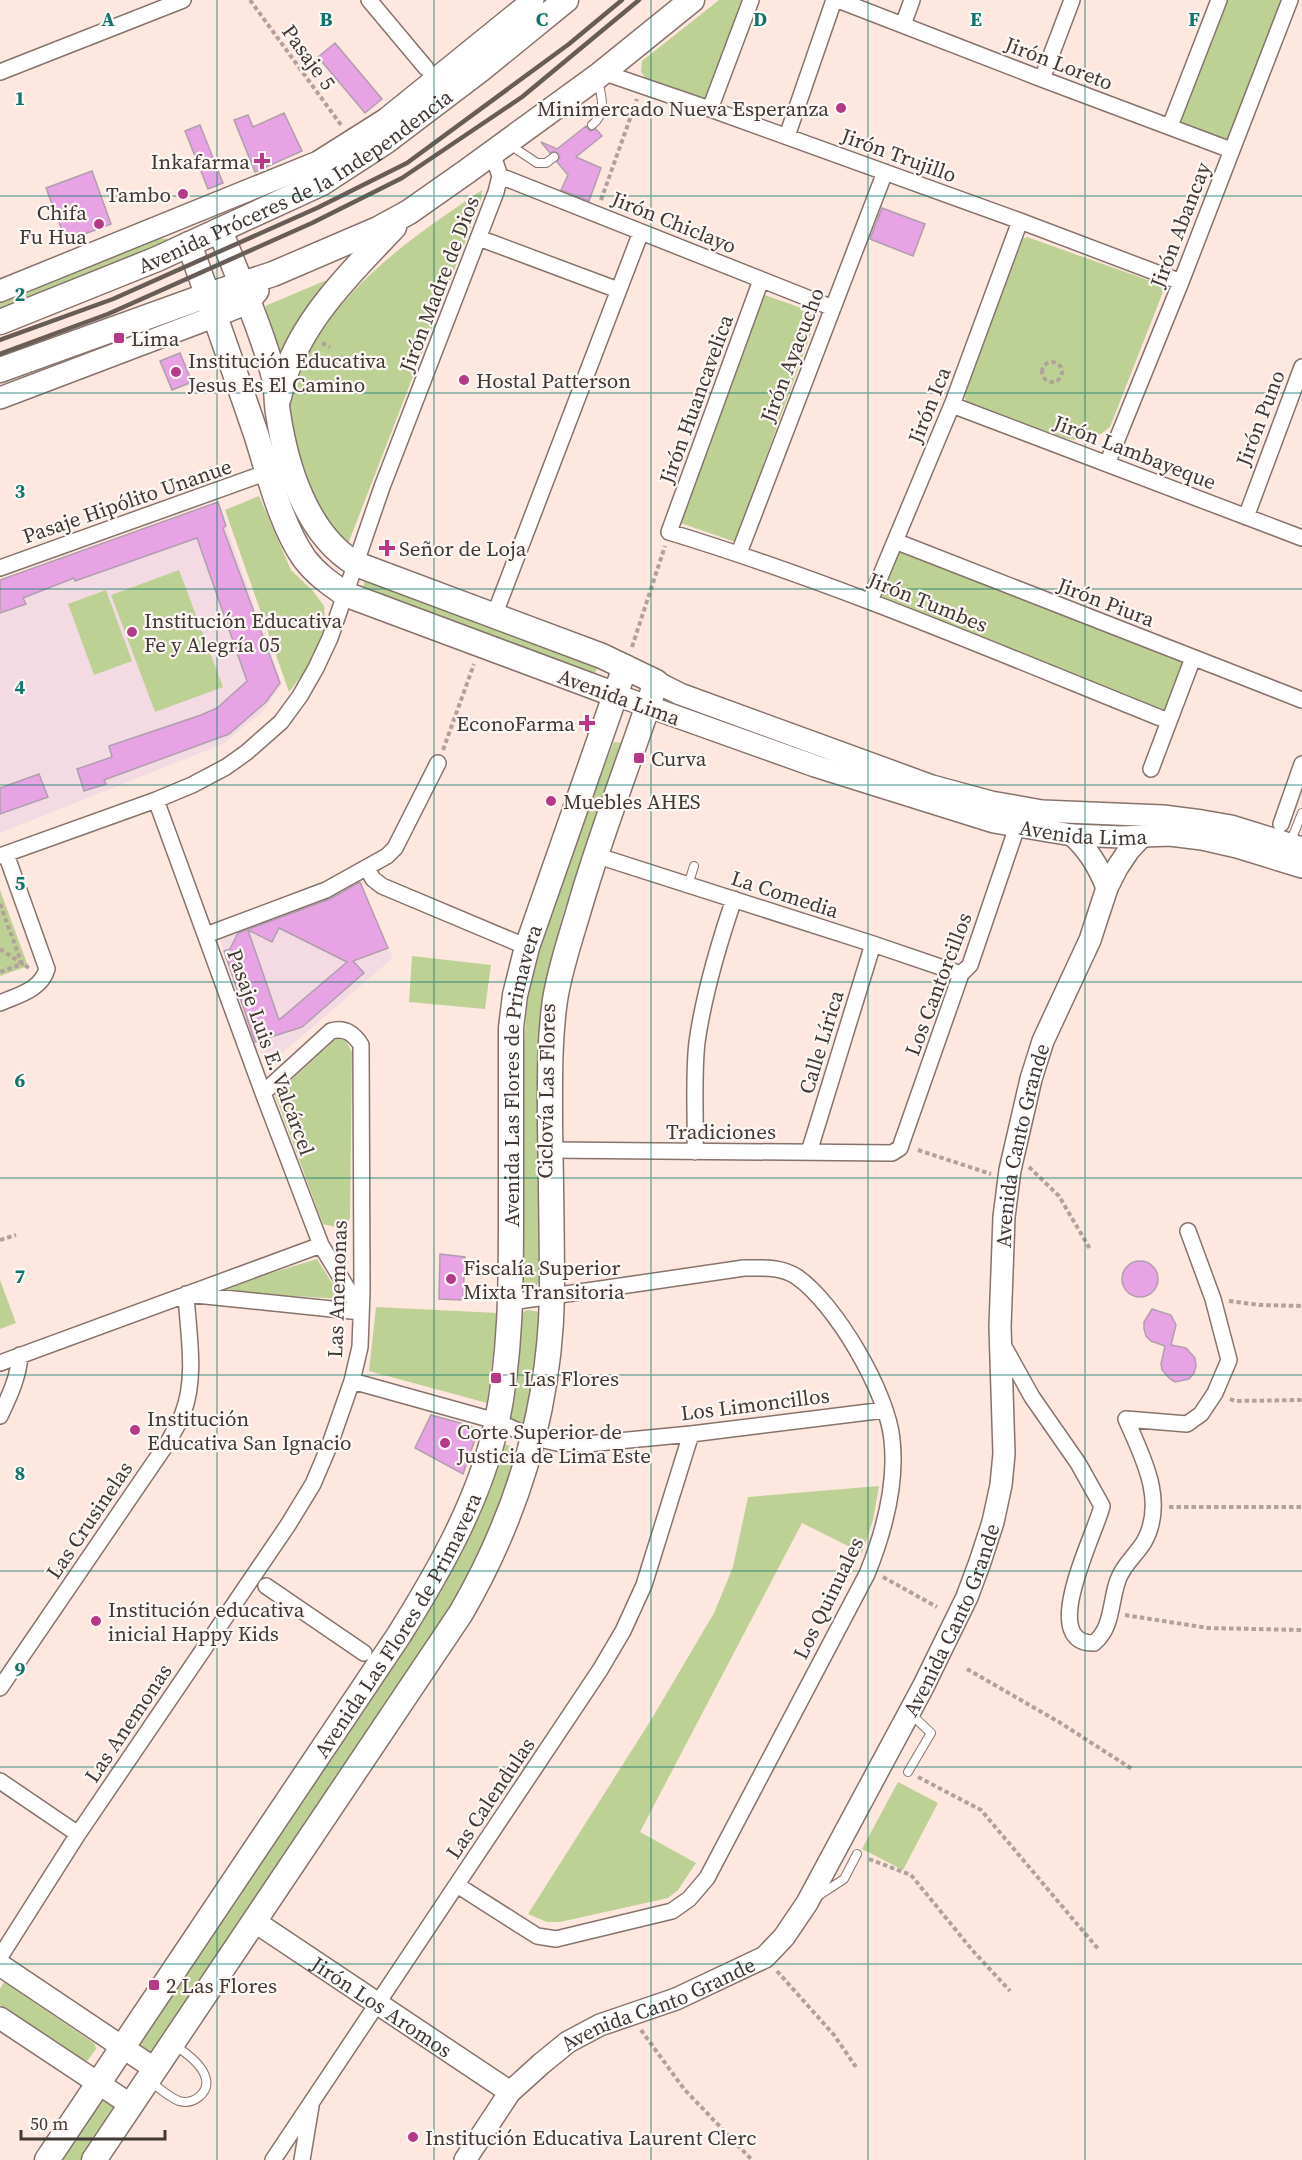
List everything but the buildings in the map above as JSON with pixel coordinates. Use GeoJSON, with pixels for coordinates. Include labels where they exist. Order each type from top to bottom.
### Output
{"type":"FeatureCollection","features":[{"type":"Feature","properties":{"kind":"main road","name":"Avenida Próceres de la Independencia"},"geometry":{"type":"LineString","coordinates":[[0,291],[309,166],[386,119],[533,0]]}},
{"type":"Feature","properties":{"kind":"main road","name":"Avenida Próceres de la Independencia"},"geometry":{"type":"LineString","coordinates":[[0,322],[189,244],[322,183],[358,161],[480,70],[566,0]]}},
{"type":"Feature","properties":{"kind":"main road"},"geometry":{"type":"LineString","coordinates":[[0,398],[244,293],[273,274],[351,242],[409,212],[600,74],[692,0]]}},
{"type":"Feature","properties":{"kind":"main road","name":"Avenida Lima"},"geometry":{"type":"LineString","coordinates":[[211,206],[274,378],[287,454],[302,497],[311,518],[322,535],[336,551],[356,564],[602,656],[628,660],[656,682],[680,694],[932,786],[1012,807],[1071,813],[1163,816],[1202,821],[1231,826],[1296,846]]}},
{"type":"Feature","properties":{"kind":"main road"},"geometry":{"type":"LineString","coordinates":[[277,405],[288,366],[310,324],[327,300],[357,266],[409,212]]}},
{"type":"Feature","properties":{"kind":"main road","name":"Avenida Lima"},"geometry":{"type":"LineString","coordinates":[[181,219],[291,534],[303,556],[322,578],[345,594],[648,707],[873,785],[994,822],[1072,835],[1111,837],[1170,835],[1202,839],[1302,867]]}},
{"type":"Feature","properties":{"kind":"main road"},"geometry":{"type":"LineString","coordinates":[[0,370],[212,306]]}},
{"type":"Feature","properties":{"kind":"main road","name":"Avenida Las Flores de Primavera"},"geometry":{"type":"LineString","coordinates":[[47,2160],[427,1591],[445,1558],[475,1490],[490,1449],[505,1374],[511,1302],[511,1028],[515,995],[527,947],[628,660]]}},
{"type":"Feature","properties":{"kind":"main road","name":"Avenida Las Flores de Primavera"},"geometry":{"type":"LineString","coordinates":[[94,2160],[461,1613],[481,1579],[506,1524],[534,1438],[542,1397],[552,1298],[549,1049],[555,998],[595,855],[656,682]]}},
{"type":"Feature","properties":{"kind":"main road"},"geometry":{"type":"LineString","coordinates":[[1071,813],[1072,835],[1086,848],[1099,867],[1107,888]]}},
{"type":"Feature","properties":{"kind":"main road","name":"Avenida Canto Grande"},"geometry":{"type":"LineString","coordinates":[[465,2160],[510,2092],[568,2042],[600,2025],[676,1999],[765,1957],[784,1937],[807,1903],[909,1713],[967,1597],[981,1562],[1001,1485],[1004,1454],[1000,1340],[1004,1217],[1014,1151],[1030,1079],[1043,1041],[1090,940],[1107,888],[1129,850],[1142,836]]}},
{"type":"Feature","properties":{"kind":"main road","name":"Jirón Los Aromos"},"geometry":{"type":"LineString","coordinates":[[254,1921],[510,2092]]}},
{"type":"Feature","properties":{"kind":"main road"},"geometry":{"type":"LineString","coordinates":[[0,1965],[122,2047],[151,2074]]}},
{"type":"Feature","properties":{"kind":"main road"},"geometry":{"type":"LineString","coordinates":[[0,2018],[131,2105]]}},
{"type":"Feature","properties":{"kind":"street"},"geometry":{"type":"LineString","coordinates":[[0,72],[183,0]]}},
{"type":"Feature","properties":{"kind":"street"},"geometry":{"type":"LineString","coordinates":[[369,0],[426,68]]}},
{"type":"Feature","properties":{"kind":"street"},"geometry":{"type":"LineString","coordinates":[[710,109],[751,0]]}},
{"type":"Feature","properties":{"kind":"street"},"geometry":{"type":"LineString","coordinates":[[786,136],[836,0]]}},
{"type":"Feature","properties":{"kind":"street","name":"Jirón Loreto"},"geometry":{"type":"LineString","coordinates":[[836,0],[1042,80],[1232,150]]}},
{"type":"Feature","properties":{"kind":"street"},"geometry":{"type":"LineString","coordinates":[[903,25],[912,0]]}},
{"type":"Feature","properties":{"kind":"street"},"geometry":{"type":"LineString","coordinates":[[1042,80],[1072,0]]}},
{"type":"Feature","properties":{"kind":"street"},"geometry":{"type":"LineString","coordinates":[[1170,126],[1219,0]]}},
{"type":"Feature","properties":{"kind":"street","name":"Jirón Abancay"},"geometry":{"type":"LineString","coordinates":[[1107,464],[1181,282],[1290,0]]}},
{"type":"Feature","properties":{"kind":"street","name":"Jirón Trujillo"},"geometry":{"type":"LineString","coordinates":[[600,74],[642,85],[786,136],[1181,282]]}},
{"type":"Feature","properties":{"kind":"street","name":"Jirón Madre de Dios"},"geometry":{"type":"LineString","coordinates":[[3,855],[156,800],[226,767],[256,746],[281,722],[300,696],[330,638],[382,487],[479,238],[500,176],[499,148]]}},
{"type":"Feature","properties":{"kind":"street","name":"Jirón Ayacucho"},"geometry":{"type":"LineString","coordinates":[[739,553],[885,172]]}},
{"type":"Feature","properties":{"kind":"street","name":"Jirón Chiclayo"},"geometry":{"type":"LineString","coordinates":[[500,176],[833,308]]}},
{"type":"Feature","properties":{"kind":"street","name":"Jirón Ica"},"geometry":{"type":"LineString","coordinates":[[870,601],[952,405],[1020,221]]}},
{"type":"Feature","properties":{"kind":"street"},"geometry":{"type":"LineString","coordinates":[[494,616],[641,232]]}},
{"type":"Feature","properties":{"kind":"street"},"geometry":{"type":"LineString","coordinates":[[479,238],[618,290]]}},
{"type":"Feature","properties":{"kind":"street","name":"Jirón Huancavelica"},"geometry":{"type":"LineString","coordinates":[[669,532],[761,280]]}},
{"type":"Feature","properties":{"kind":"street","name":"Jirón Puno"},"geometry":{"type":"LineString","coordinates":[[1246,517],[1302,367]]}},
{"type":"Feature","properties":{"kind":"street","name":"Jirón Lambayeque"},"geometry":{"type":"LineString","coordinates":[[952,405],[1302,538]]}},
{"type":"Feature","properties":{"kind":"street","name":"Pasaje Hipólito Unanue"},"geometry":{"type":"LineString","coordinates":[[0,568],[268,472]]}},
{"type":"Feature","properties":{"kind":"street","name":"Jirón Tumbes"},"geometry":{"type":"LineString","coordinates":[[669,532],[739,553],[870,601],[1168,721]]}},
{"type":"Feature","properties":{"kind":"street","name":"Jirón Piura"},"geometry":{"type":"LineString","coordinates":[[895,541],[1302,700]]}},
{"type":"Feature","properties":{"kind":"street"},"geometry":{"type":"LineString","coordinates":[[1151,769],[1192,658]]}},
{"type":"Feature","properties":{"kind":"street"},"geometry":{"type":"LineString","coordinates":[[206,935],[307,898],[367,868],[395,849],[438,763]]}},
{"type":"Feature","properties":{"kind":"street"},"geometry":{"type":"LineString","coordinates":[[1281,824],[1302,764]]}},
{"type":"Feature","properties":{"kind":"street","name":"Pasaje Luis E. Valcárcel"},"geometry":{"type":"LineString","coordinates":[[156,800],[321,1245],[361,1311]]}},
{"type":"Feature","properties":{"kind":"street","name":"Los Cantorcillos"},"geometry":{"type":"LineString","coordinates":[[892,1153],[900,1148],[961,974],[970,965],[1017,827]]}},
{"type":"Feature","properties":{"kind":"street"},"geometry":{"type":"LineString","coordinates":[[0,1003],[37,986],[45,977],[47,969],[3,855]]}},
{"type":"Feature","properties":{"kind":"street","name":"La Comedia"},"geometry":{"type":"LineString","coordinates":[[595,855],[961,974]]}},
{"type":"Feature","properties":{"kind":"street"},"geometry":{"type":"LineString","coordinates":[[367,868],[373,879],[382,886],[527,947]]}},
{"type":"Feature","properties":{"kind":"street"},"geometry":{"type":"LineString","coordinates":[[695,1152],[697,1045],[703,1005],[717,950],[734,899]]}},
{"type":"Feature","properties":{"kind":"street","name":"Calle Lírica"},"geometry":{"type":"LineString","coordinates":[[809,1152],[873,944]]}},
{"type":"Feature","properties":{"kind":"street","name":"Las Anemonas"},"geometry":{"type":"LineString","coordinates":[[0,1957],[78,1834],[288,1525],[313,1484],[338,1424],[352,1381],[360,1347],[361,1311],[361,1046],[356,1037],[347,1031],[338,1029],[331,1031],[263,1093]]}},
{"type":"Feature","properties":{"kind":"street","name":"Tradiciones"},"geometry":{"type":"LineString","coordinates":[[550,1150],[892,1153]]}},
{"type":"Feature","properties":{"kind":"street"},"geometry":{"type":"LineString","coordinates":[[1000,1340],[1032,1396],[1078,1463],[1102,1506],[1073,1587],[1069,1621],[1074,1637],[1083,1643],[1094,1643],[1105,1632],[1118,1579],[1148,1533],[1154,1507],[1148,1470],[1126,1419],[1187,1424],[1202,1414],[1215,1393],[1229,1360],[1213,1299],[1188,1231]]}},
{"type":"Feature","properties":{"kind":"street"},"geometry":{"type":"LineString","coordinates":[[0,1363],[321,1245]]}},
{"type":"Feature","properties":{"kind":"street","name":"Los Quinuales"},"geometry":{"type":"LineString","coordinates":[[457,1885],[537,1936],[556,1939],[672,1911],[690,1899],[707,1878],[873,1559],[884,1530],[891,1482],[892,1439],[885,1410],[850,1338],[817,1295],[796,1276],[774,1267],[744,1268],[552,1298],[511,1302]]}},
{"type":"Feature","properties":{"kind":"street"},"geometry":{"type":"LineString","coordinates":[[186,1294],[361,1311]]}},
{"type":"Feature","properties":{"kind":"street","name":"Las Crusinelas"},"geometry":{"type":"LineString","coordinates":[[0,1688],[170,1438],[183,1413],[189,1393],[191,1364],[186,1294]]}},
{"type":"Feature","properties":{"kind":"street"},"geometry":{"type":"LineString","coordinates":[[0,1416],[16,1375],[20,1355]]}},
{"type":"Feature","properties":{"kind":"street","name":"Los Limoncillos"},"geometry":{"type":"LineString","coordinates":[[352,1381],[496,1421],[534,1438],[557,1443],[587,1444],[691,1434],[885,1410]]}},
{"type":"Feature","properties":{"kind":"street","name":"Las Calendulas"},"geometry":{"type":"LineString","coordinates":[[273,2160],[600,1670],[623,1631],[649,1571],[691,1434]]}},
{"type":"Feature","properties":{"kind":"street"},"geometry":{"type":"LineString","coordinates":[[266,1586],[364,1653]]}},
{"type":"Feature","properties":{"kind":"street"},"geometry":{"type":"LineString","coordinates":[[0,1781],[78,1834]]}},
{"type":"Feature","properties":{"kind":"street"},"geometry":{"type":"LineString","coordinates":[[302,2160],[312,2100]]}},
{"type":"Feature","properties":{"kind":"lane"},"geometry":{"type":"LineString","coordinates":[[592,125],[602,113],[600,74]]}},
{"type":"Feature","properties":{"kind":"lane"},"geometry":{"type":"LineString","coordinates":[[499,148],[537,163],[546,164],[554,157]]}},
{"type":"Feature","properties":{"kind":"lane"},"geometry":{"type":"LineString","coordinates":[[1296,846],[1302,813]]}},
{"type":"Feature","properties":{"kind":"lane"},"geometry":{"type":"LineString","coordinates":[[688,885],[694,866]]}},
{"type":"Feature","properties":{"kind":"lane"},"geometry":{"type":"LineString","coordinates":[[908,1772],[931,1734],[909,1713]]}},
{"type":"Feature","properties":{"kind":"lane"},"geometry":{"type":"LineString","coordinates":[[807,1903],[844,1879],[856,1854]]}},
{"type":"Feature","properties":{"kind":"lane"},"geometry":{"type":"LineString","coordinates":[[151,2074],[178,2100],[188,2102],[199,2098],[206,2088],[206,2079],[202,2071],[189,2057],[171,2044]]}},
{"type":"Feature","properties":{"kind":"path","name":"Pasaje 5"},"geometry":{"type":"LineString","coordinates":[[250,0],[345,130]]}},
{"type":"Feature","properties":{"kind":"path"},"geometry":{"type":"LineString","coordinates":[[596,214],[642,85]]}},
{"type":"Feature","properties":{"kind":"path"},"geometry":{"type":"LineString","coordinates":[[1051,362],[1060,366],[1062,374],[1057,381],[1053,383],[1044,380],[1041,371],[1046,364],[1051,362]]}},
{"type":"Feature","properties":{"kind":"path"},"geometry":{"type":"LineString","coordinates":[[628,660],[669,532]]}},
{"type":"Feature","properties":{"kind":"path"},"geometry":{"type":"LineString","coordinates":[[438,763],[480,646]]}},
{"type":"Feature","properties":{"kind":"path"},"geometry":{"type":"LineString","coordinates":[[0,904],[22,964]]}},
{"type":"Feature","properties":{"kind":"path"},"geometry":{"type":"LineString","coordinates":[[0,948],[45,977]]}},
{"type":"Feature","properties":{"kind":"path"},"geometry":{"type":"LineString","coordinates":[[0,972],[22,964]]}},
{"type":"Feature","properties":{"kind":"path"},"geometry":{"type":"LineString","coordinates":[[918,1150],[995,1175]]}},
{"type":"Feature","properties":{"kind":"path"},"geometry":{"type":"LineString","coordinates":[[1014,1151],[1059,1196],[1090,1249]]}},
{"type":"Feature","properties":{"kind":"path"},"geometry":{"type":"LineString","coordinates":[[0,1240],[16,1234]]}},
{"type":"Feature","properties":{"kind":"path"},"geometry":{"type":"LineString","coordinates":[[1213,1299],[1260,1305],[1302,1306]]}},
{"type":"Feature","properties":{"kind":"path"},"geometry":{"type":"LineString","coordinates":[[1215,1393],[1235,1401],[1302,1400]]}},
{"type":"Feature","properties":{"kind":"path"},"geometry":{"type":"LineString","coordinates":[[1154,1507],[1302,1507]]}},
{"type":"Feature","properties":{"kind":"path"},"geometry":{"type":"LineString","coordinates":[[880,1576],[937,1607]]}},
{"type":"Feature","properties":{"kind":"path"},"geometry":{"type":"LineString","coordinates":[[1110,1613],[1208,1628],[1302,1630]]}},
{"type":"Feature","properties":{"kind":"path"},"geometry":{"type":"LineString","coordinates":[[967,1669],[1059,1722],[1132,1769]]}},
{"type":"Feature","properties":{"kind":"path"},"geometry":{"type":"LineString","coordinates":[[946,1792],[981,1810],[1099,1950]]}},
{"type":"Feature","properties":{"kind":"path"},"geometry":{"type":"LineString","coordinates":[[856,1854],[911,1875],[973,1951],[1010,1991]]}},
{"type":"Feature","properties":{"kind":"path"},"geometry":{"type":"LineString","coordinates":[[765,1957],[834,2035],[856,2067]]}},
{"type":"Feature","properties":{"kind":"path"},"geometry":{"type":"LineString","coordinates":[[630,2015],[684,2089],[752,2160]]}},
{"type":"Feature","properties":{"kind":"shaded area","name":"Institución Educativa Fe y Alegría 05"},"geometry":{"type":"Polygon","coordinates":[[[218,502],[282,685],[262,712],[223,744],[0,833],[0,580],[44,564],[47,566],[63,560],[65,556],[218,502]]]}},
{"type":"Feature","properties":{"kind":"shaded area"},"geometry":{"type":"Polygon","coordinates":[[[360,882],[393,958],[266,1067],[218,934],[360,882]]]}},
{"type":"Feature","properties":{"kind":"green space"},"geometry":{"type":"Polygon","coordinates":[[[719,0],[743,0],[707,101],[646,79],[641,72],[642,61],[719,0]]]}},
{"type":"Feature","properties":{"kind":"green space"},"geometry":{"type":"Polygon","coordinates":[[[1222,0],[1286,0],[1231,148],[1172,125],[1222,0]]]}},
{"type":"Feature","properties":{"kind":"green space"},"geometry":{"type":"Polygon","coordinates":[[[482,190],[481,201],[348,544],[330,523],[304,475],[289,413],[294,374],[326,324],[365,280],[386,260],[432,224],[482,190]]]}},
{"type":"Feature","properties":{"kind":"green space"},"geometry":{"type":"Polygon","coordinates":[[[1027,237],[1162,285],[1163,292],[1110,427],[1089,439],[1065,438],[966,403],[964,393],[1023,239],[1027,237]]]}},
{"type":"Feature","properties":{"kind":"green space"},"geometry":{"type":"Polygon","coordinates":[[[154,238],[172,241],[0,313],[0,299],[154,238]]]}},
{"type":"Feature","properties":{"kind":"green space"},"geometry":{"type":"Polygon","coordinates":[[[341,274],[295,332],[281,354],[265,306],[341,274]]]}},
{"type":"Feature","properties":{"kind":"green space"},"geometry":{"type":"Polygon","coordinates":[[[762,294],[818,314],[735,542],[678,522],[762,294]]]}},
{"type":"Feature","properties":{"kind":"green space"},"geometry":{"type":"Polygon","coordinates":[[[259,496],[291,570],[313,591],[324,606],[325,622],[318,647],[305,671],[289,692],[225,510],[259,496]]]}},
{"type":"Feature","properties":{"kind":"green space"},"geometry":{"type":"Polygon","coordinates":[[[900,548],[1188,660],[1166,717],[879,605],[900,548]]]}},
{"type":"Feature","properties":{"kind":"green space"},"geometry":{"type":"Polygon","coordinates":[[[179,570],[223,687],[155,712],[111,595],[179,570]]]}},
{"type":"Feature","properties":{"kind":"green space"},"geometry":{"type":"Polygon","coordinates":[[[368,577],[597,664],[597,669],[593,677],[363,590],[364,582],[368,577]]]}},
{"type":"Feature","properties":{"kind":"green space"},"geometry":{"type":"Polygon","coordinates":[[[106,590],[132,661],[94,675],[68,604],[106,590]]]}},
{"type":"Feature","properties":{"kind":"green space"},"geometry":{"type":"Polygon","coordinates":[[[614,742],[623,743],[563,914],[544,987],[537,1087],[539,1283],[534,1287],[526,1287],[521,1279],[521,1083],[529,981],[537,951],[614,742]]]}},
{"type":"Feature","properties":{"kind":"green space"},"geometry":{"type":"Polygon","coordinates":[[[0,890],[28,966],[0,976],[0,890]]]}},
{"type":"Feature","properties":{"kind":"green space"},"geometry":{"type":"Polygon","coordinates":[[[412,956],[491,965],[485,1009],[409,1002],[412,956]]]}},
{"type":"Feature","properties":{"kind":"green space"},"geometry":{"type":"Polygon","coordinates":[[[337,1038],[346,1041],[352,1052],[350,1218],[346,1226],[339,1228],[323,1224],[275,1095],[337,1038]]]}},
{"type":"Feature","properties":{"kind":"green space"},"geometry":{"type":"Polygon","coordinates":[[[317,1259],[342,1299],[212,1291],[317,1259]]]}},
{"type":"Feature","properties":{"kind":"green space"},"geometry":{"type":"Polygon","coordinates":[[[0,1280],[16,1323],[0,1329],[0,1280]]]}},
{"type":"Feature","properties":{"kind":"green space"},"geometry":{"type":"Polygon","coordinates":[[[376,1307],[498,1313],[487,1403],[369,1371],[376,1307]]]}},
{"type":"Feature","properties":{"kind":"green space"},"geometry":{"type":"Polygon","coordinates":[[[527,1310],[541,1312],[528,1422],[522,1423],[508,1418],[521,1316],[527,1310]]]}},
{"type":"Feature","properties":{"kind":"green space"},"geometry":{"type":"Polygon","coordinates":[[[501,1443],[520,1449],[513,1480],[455,1603],[154,2050],[150,2053],[137,2047],[386,1671],[501,1443]]]}},
{"type":"Feature","properties":{"kind":"green space"},"geometry":{"type":"Polygon","coordinates":[[[879,1486],[873,1520],[862,1553],[802,1523],[640,1832],[696,1863],[678,1890],[668,1898],[560,1922],[547,1922],[528,1914],[651,1720],[714,1613],[733,1567],[748,1497],[879,1486]]]}},
{"type":"Feature","properties":{"kind":"green space"},"geometry":{"type":"Polygon","coordinates":[[[898,1782],[938,1803],[903,1870],[862,1849],[898,1782]]]}},
{"type":"Feature","properties":{"kind":"green space"},"geometry":{"type":"Polygon","coordinates":[[[4,1982],[95,2044],[96,2049],[87,2061],[0,2005],[0,1989],[4,1982]]]}},
{"type":"Feature","properties":{"kind":"green space"},"geometry":{"type":"Polygon","coordinates":[[[100,2097],[114,2106],[116,2111],[84,2160],[55,2160],[100,2097]]]}},
{"type":"Feature","properties":{"kind":"railway"},"geometry":{"type":"LineString","coordinates":[[0,340],[113,299],[317,208],[407,163],[569,44],[622,0]]}},
{"type":"Feature","properties":{"kind":"railway"},"geometry":{"type":"LineString","coordinates":[[0,354],[108,314],[312,223],[402,178],[522,97],[639,0]]}},
{"type":"Feature","properties":{"kind":"place","name":"Minimercado Nueva Esperanza"},"geometry":{"type":"Point","coordinates":[841,108]}},
{"type":"Feature","properties":{"kind":"place","name":"Inkafarma"},"geometry":{"type":"Point","coordinates":[262,161]}},
{"type":"Feature","properties":{"kind":"place","name":"Tambo"},"geometry":{"type":"Point","coordinates":[183,194]}},
{"type":"Feature","properties":{"kind":"place","name":"Chifa Fu Hua"},"geometry":{"type":"Point","coordinates":[99,224]}},
{"type":"Feature","properties":{"kind":"place","name":"Lima"},"geometry":{"type":"Point","coordinates":[119,338]}},
{"type":"Feature","properties":{"kind":"place","name":"Institución Educativa Jesus Es El Camino"},"geometry":{"type":"Point","coordinates":[176,372]}},
{"type":"Feature","properties":{"kind":"place","name":"Hostal Patterson"},"geometry":{"type":"Point","coordinates":[464,380]}},
{"type":"Feature","properties":{"kind":"place","name":"Señor de Loja"},"geometry":{"type":"Point","coordinates":[387,548]}},
{"type":"Feature","properties":{"kind":"place","name":"Institución Educativa Fe y Alegría 05"},"geometry":{"type":"Point","coordinates":[132,632]}},
{"type":"Feature","properties":{"kind":"place","name":"EconoFarma"},"geometry":{"type":"Point","coordinates":[587,723]}},
{"type":"Feature","properties":{"kind":"place","name":"Curva"},"geometry":{"type":"Point","coordinates":[639,758]}},
{"type":"Feature","properties":{"kind":"place","name":"Muebles AHES"},"geometry":{"type":"Point","coordinates":[551,801]}},
{"type":"Feature","properties":{"kind":"place","name":"Fiscalía Superior Mixta Transitoria"},"geometry":{"type":"Point","coordinates":[451,1279]}},
{"type":"Feature","properties":{"kind":"place","name":"1 Las Flores"},"geometry":{"type":"Point","coordinates":[496,1378]}},
{"type":"Feature","properties":{"kind":"place","name":"Institución Educativa San Ignacio"},"geometry":{"type":"Point","coordinates":[135,1430]}},
{"type":"Feature","properties":{"kind":"place","name":"Corte Superior de Justicia de Lima Este"},"geometry":{"type":"Point","coordinates":[445,1443]}},
{"type":"Feature","properties":{"kind":"place","name":"Institución educativa inicial Happy Kids"},"geometry":{"type":"Point","coordinates":[96,1621]}},
{"type":"Feature","properties":{"kind":"place","name":"2 Las Flores"},"geometry":{"type":"Point","coordinates":[154,1985]}},
{"type":"Feature","properties":{"kind":"place","name":"Institución Educativa Laurent Clerc"},"geometry":{"type":"Point","coordinates":[413,2137]}}]}
